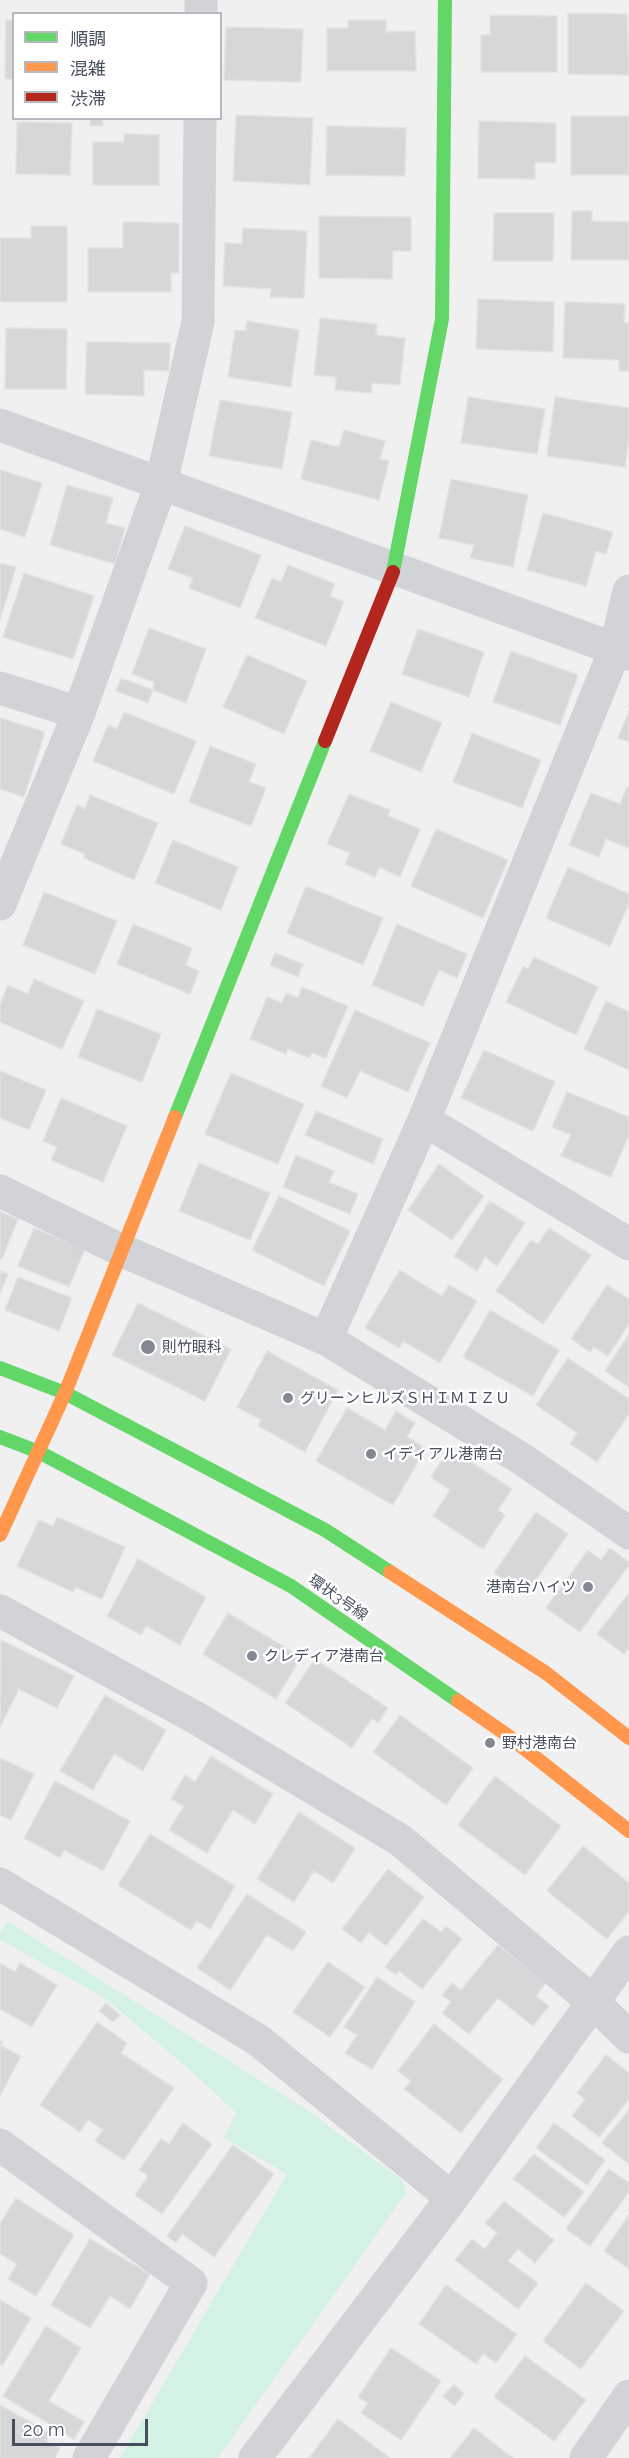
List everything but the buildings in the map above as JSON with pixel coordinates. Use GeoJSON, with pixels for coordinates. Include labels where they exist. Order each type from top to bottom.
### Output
{"type":"FeatureCollection","features":[{"type":"Feature","properties":{"kind":"street"},"geometry":{"type":"LineString","coordinates":[[0,1535],[65,1393],[395,567],[442,319],[445,0]]}},
{"type":"Feature","properties":{"kind":"street"},"geometry":{"type":"LineString","coordinates":[[0,904],[79,713],[161,484],[198,322],[200,120]]}},
{"type":"Feature","properties":{"kind":"street"},"geometry":{"type":"LineString","coordinates":[[0,425],[395,567],[622,652]]}},
{"type":"Feature","properties":{"kind":"street"},"geometry":{"type":"LineString","coordinates":[[326,1339],[424,1120],[622,652],[629,591]]}},
{"type":"Feature","properties":{"kind":"street"},"geometry":{"type":"LineString","coordinates":[[0,688],[79,713]]}},
{"type":"Feature","properties":{"kind":"street"},"geometry":{"type":"LineString","coordinates":[[424,1120],[628,1240]]}},
{"type":"Feature","properties":{"kind":"street"},"geometry":{"type":"LineString","coordinates":[[0,1191],[122,1250],[326,1339],[522,1459],[629,1533]]}},
{"type":"Feature","properties":{"kind":"street"},"geometry":{"type":"LineString","coordinates":[[0,1368],[65,1393],[325,1530],[546,1673],[629,1738]]}},
{"type":"Feature","properties":{"kind":"street","name":"環状3号線"},"geometry":{"type":"LineString","coordinates":[[0,1437],[39,1452],[291,1586],[507,1735],[629,1831]]}},
{"type":"Feature","properties":{"kind":"street"},"geometry":{"type":"LineString","coordinates":[[0,1611],[198,1719],[400,1840],[592,2001],[629,2037]]}},
{"type":"Feature","properties":{"kind":"street"},"geometry":{"type":"LineString","coordinates":[[0,1884],[258,2040],[452,2198]]}},
{"type":"Feature","properties":{"kind":"street"},"geometry":{"type":"LineString","coordinates":[[255,2458],[452,2198],[629,1952]]}},
{"type":"Feature","properties":{"kind":"street"},"geometry":{"type":"LineString","coordinates":[[2,2152],[191,2283],[88,2458]]}},
{"type":"Feature","properties":{"kind":"street"},"geometry":{"type":"LineString","coordinates":[[586,2458],[629,2396]]}},
{"type":"Feature","properties":{"kind":"green space"},"geometry":{"type":"Polygon","coordinates":[[[7,1921],[307,2110],[403,2181],[406,2193],[218,2458],[120,2458],[287,2174],[224,2138],[236,2113],[189,2069],[102,1996],[0,1940],[0,1934],[7,1921]]]}},
{"type":"Feature","properties":{"kind":"traffic: fast"},"geometry":{"type":"LineString","coordinates":[[393,572],[442,319],[445,0]]}},
{"type":"Feature","properties":{"kind":"traffic: fast"},"geometry":{"type":"LineString","coordinates":[[175,1117],[325,741]]}},
{"type":"Feature","properties":{"kind":"traffic: fast"},"geometry":{"type":"LineString","coordinates":[[0,1368],[65,1393],[325,1530],[390,1572]]}},
{"type":"Feature","properties":{"kind":"traffic: fast"},"geometry":{"type":"LineString","coordinates":[[0,1437],[39,1452],[291,1586],[458,1701]]}},
{"type":"Feature","properties":{"kind":"traffic: slow"},"geometry":{"type":"LineString","coordinates":[[0,1535],[65,1393],[175,1117]]}},
{"type":"Feature","properties":{"kind":"traffic: slow"},"geometry":{"type":"LineString","coordinates":[[390,1572],[546,1673],[629,1738]]}},
{"type":"Feature","properties":{"kind":"traffic: slow"},"geometry":{"type":"LineString","coordinates":[[458,1701],[507,1735],[629,1831]]}},
{"type":"Feature","properties":{"kind":"traffic: jam"},"geometry":{"type":"LineString","coordinates":[[325,741],[393,572]]}},
{"type":"Feature","properties":{"kind":"place","name":"則竹眼科"},"geometry":{"type":"Point","coordinates":[148,1347]}},
{"type":"Feature","properties":{"kind":"place","name":"グリーンヒルズＳＨＩＭＩＺＵ"},"geometry":{"type":"Point","coordinates":[288,1398]}},
{"type":"Feature","properties":{"kind":"place","name":"イディアル港南台"},"geometry":{"type":"Point","coordinates":[371,1454]}},
{"type":"Feature","properties":{"kind":"place","name":"港南台ハイツ"},"geometry":{"type":"Point","coordinates":[588,1587]}},
{"type":"Feature","properties":{"kind":"place","name":"クレディア港南台"},"geometry":{"type":"Point","coordinates":[252,1656]}},
{"type":"Feature","properties":{"kind":"place","name":"野村港南台"},"geometry":{"type":"Point","coordinates":[490,1743]}}]}
